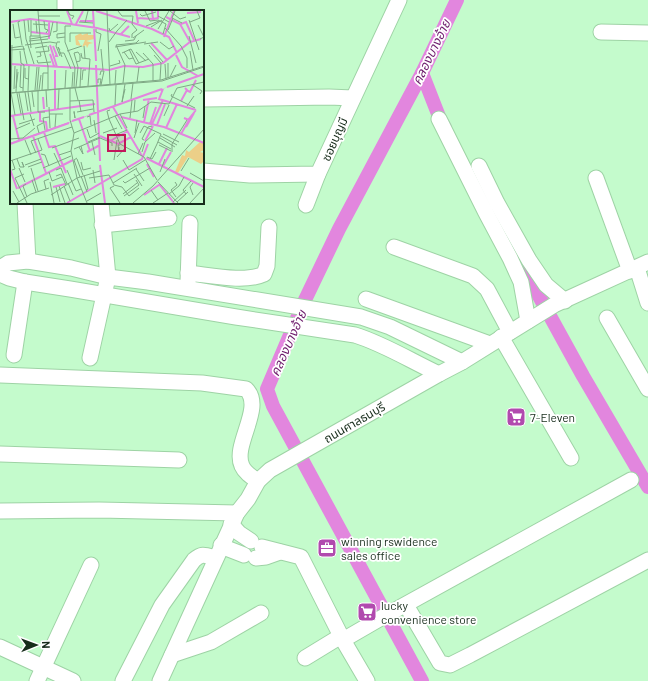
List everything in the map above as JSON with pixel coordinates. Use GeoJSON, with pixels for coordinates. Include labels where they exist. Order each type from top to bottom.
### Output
{"type":"FeatureCollection","features":[{"type":"Feature","properties":{"kind":"street","name":"ซอยบุญมี"},"geometry":{"type":"LineString","coordinates":[[204,171],[250,175],[318,174],[399,0]]}},
{"type":"Feature","properties":{"kind":"street"},"geometry":{"type":"LineString","coordinates":[[601,32],[648,33]]}},
{"type":"Feature","properties":{"kind":"street"},"geometry":{"type":"LineString","coordinates":[[204,99],[353,98]]}},
{"type":"Feature","properties":{"kind":"street"},"geometry":{"type":"LineString","coordinates":[[439,119],[510,258],[534,317]]}},
{"type":"Feature","properties":{"kind":"street"},"geometry":{"type":"LineString","coordinates":[[478,166],[529,260],[560,303]]}},
{"type":"Feature","properties":{"kind":"street"},"geometry":{"type":"LineString","coordinates":[[306,205],[318,174]]}},
{"type":"Feature","properties":{"kind":"street"},"geometry":{"type":"LineString","coordinates":[[596,178],[638,267],[648,304]]}},
{"type":"Feature","properties":{"kind":"street"},"geometry":{"type":"LineString","coordinates":[[25,204],[28,261]]}},
{"type":"Feature","properties":{"kind":"street"},"geometry":{"type":"LineString","coordinates":[[90,358],[108,277],[101,204]]}},
{"type":"Feature","properties":{"kind":"street"},"geometry":{"type":"LineString","coordinates":[[102,225],[169,218]]}},
{"type":"Feature","properties":{"kind":"street"},"geometry":{"type":"LineString","coordinates":[[185,308],[188,289],[190,224]]}},
{"type":"Feature","properties":{"kind":"street"},"geometry":{"type":"LineString","coordinates":[[188,273],[245,279],[264,274],[267,266],[269,227]]}},
{"type":"Feature","properties":{"kind":"street"},"geometry":{"type":"LineString","coordinates":[[394,247],[473,276],[487,289],[500,338],[571,458]]}},
{"type":"Feature","properties":{"kind":"street"},"geometry":{"type":"LineString","coordinates":[[0,268],[8,263],[28,261],[108,277],[360,317],[390,327],[462,362]]}},
{"type":"Feature","properties":{"kind":"street","name":"ถนนศาลธนบุรี"},"geometry":{"type":"LineString","coordinates":[[160,681],[234,519],[248,500],[258,481],[270,470],[462,362],[534,317],[560,303],[638,267]]}},
{"type":"Feature","properties":{"kind":"street"},"geometry":{"type":"LineString","coordinates":[[0,274],[25,282],[355,335],[371,339],[418,365],[439,374]]}},
{"type":"Feature","properties":{"kind":"street"},"geometry":{"type":"LineString","coordinates":[[14,355],[25,282]]}},
{"type":"Feature","properties":{"kind":"street"},"geometry":{"type":"LineString","coordinates":[[366,299],[500,338]]}},
{"type":"Feature","properties":{"kind":"street"},"geometry":{"type":"LineString","coordinates":[[607,318],[648,388]]}},
{"type":"Feature","properties":{"kind":"street"},"geometry":{"type":"LineString","coordinates":[[371,339],[378,323]]}},
{"type":"Feature","properties":{"kind":"street"},"geometry":{"type":"LineString","coordinates":[[0,375],[202,383],[246,389],[250,392],[252,400],[251,411],[240,456],[242,466],[246,472],[258,481]]}},
{"type":"Feature","properties":{"kind":"street"},"geometry":{"type":"LineString","coordinates":[[0,454],[179,460]]}},
{"type":"Feature","properties":{"kind":"street"},"geometry":{"type":"LineString","coordinates":[[305,658],[406,605],[632,480]]}},
{"type":"Feature","properties":{"kind":"street"},"geometry":{"type":"LineString","coordinates":[[0,511],[99,510],[234,519],[239,533],[253,550],[266,557],[281,552],[301,557],[342,638],[367,681]]}},
{"type":"Feature","properties":{"kind":"street"},"geometry":{"type":"LineString","coordinates":[[123,681],[162,605],[194,560],[199,556],[218,552],[253,550]]}},
{"type":"Feature","properties":{"kind":"street"},"geometry":{"type":"LineString","coordinates":[[406,605],[440,662],[450,665],[648,560]]}},
{"type":"Feature","properties":{"kind":"street"},"geometry":{"type":"LineString","coordinates":[[37,681],[91,565]]}},
{"type":"Feature","properties":{"kind":"street"},"geometry":{"type":"LineString","coordinates":[[184,574],[198,597]]}},
{"type":"Feature","properties":{"kind":"street"},"geometry":{"type":"LineString","coordinates":[[172,655],[211,642],[261,614]]}},
{"type":"Feature","properties":{"kind":"street"},"geometry":{"type":"LineString","coordinates":[[0,647],[73,681]]}},
{"type":"Feature","properties":{"kind":"waterway","name":"คลองบางอ้าย"},"geometry":{"type":"LineString","coordinates":[[422,681],[273,406],[267,389],[304,302],[339,229],[422,73],[457,0]]}},
{"type":"Feature","properties":{"kind":"waterway"},"geometry":{"type":"LineString","coordinates":[[422,73],[445,128]]}},
{"type":"Feature","properties":{"kind":"waterway"},"geometry":{"type":"LineString","coordinates":[[512,247],[583,376],[648,487]]}},
{"type":"Feature","properties":{"kind":"place","name":"7-Eleven"},"geometry":{"type":"Point","coordinates":[516,417]}},
{"type":"Feature","properties":{"kind":"place","name":"winning rswidence sales office"},"geometry":{"type":"Point","coordinates":[327,548]}},
{"type":"Feature","properties":{"kind":"place","name":"lucky convenience store"},"geometry":{"type":"Point","coordinates":[367,612]}}]}
